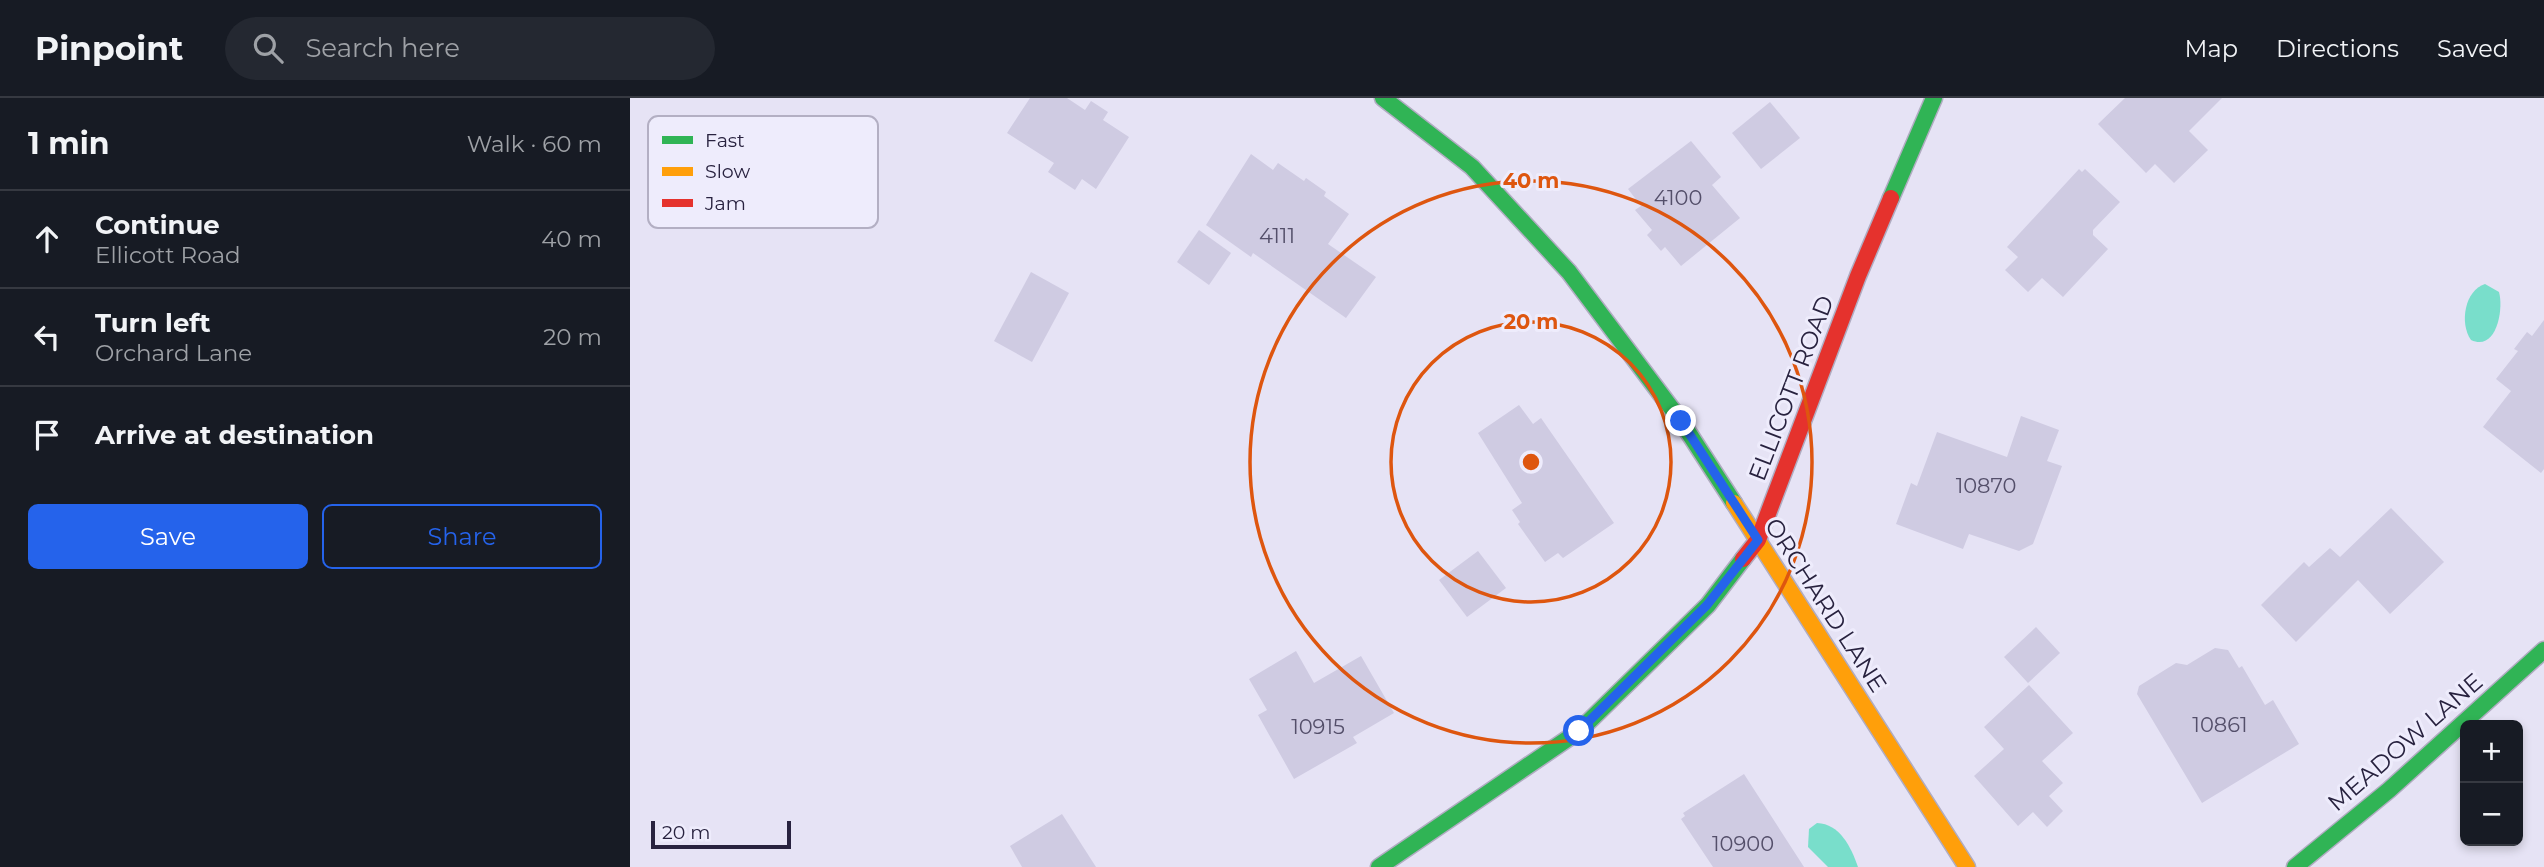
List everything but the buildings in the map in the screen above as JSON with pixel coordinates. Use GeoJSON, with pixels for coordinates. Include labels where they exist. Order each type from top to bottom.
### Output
{"type":"FeatureCollection","features":[{"type":"Feature","properties":{"kind":"street","name":"ORCHARD LANE"},"geometry":{"type":"LineString","coordinates":[[1383,98],[1472,167],[1569,272],[1681,421],[1968,867]]}},
{"type":"Feature","properties":{"kind":"street","name":"ELLICOTT ROAD"},"geometry":{"type":"LineString","coordinates":[[1379,867],[1579,731],[1707,605],[1758,540],[1858,276],[1934,98]]}},
{"type":"Feature","properties":{"kind":"street","name":"MEADOW LANE"},"geometry":{"type":"LineString","coordinates":[[2295,867],[2389,790],[2544,650]]}},
{"type":"Feature","properties":{"kind":"shaded area"},"geometry":{"type":"Polygon","coordinates":[[[2485,284],[2499,292],[2500,309],[2492,335],[2480,342],[2471,340],[2465,325],[2465,316],[2473,293],[2485,284]]]}},
{"type":"Feature","properties":{"kind":"shaded area"},"geometry":{"type":"Polygon","coordinates":[[[1817,823],[1832,827],[1838,832],[1852,852],[1858,867],[1828,867],[1808,847],[1809,829],[1817,823]]]}},
{"type":"Feature","properties":{"kind":"traffic: fast"},"geometry":{"type":"LineString","coordinates":[[1383,98],[1472,167],[1569,272],[1681,421],[1734,503]]}},
{"type":"Feature","properties":{"kind":"traffic: fast"},"geometry":{"type":"LineString","coordinates":[[1891,198],[1934,98]]}},
{"type":"Feature","properties":{"kind":"traffic: fast"},"geometry":{"type":"LineString","coordinates":[[1379,867],[1579,731],[1708,605],[1743,559]]}},
{"type":"Feature","properties":{"kind":"traffic: fast"},"geometry":{"type":"LineString","coordinates":[[2295,867],[2389,790],[2544,650]]}},
{"type":"Feature","properties":{"kind":"traffic: slow"},"geometry":{"type":"LineString","coordinates":[[1734,503],[1967,867]]}},
{"type":"Feature","properties":{"kind":"traffic: jam"},"geometry":{"type":"LineString","coordinates":[[1743,559],[1758,540],[1858,276],[1891,198]]}},
{"type":"Feature","properties":{"kind":"route"},"geometry":{"type":"LineString","coordinates":[[1579,731],[1707,605],[1758,540],[1681,421]]}}]}
